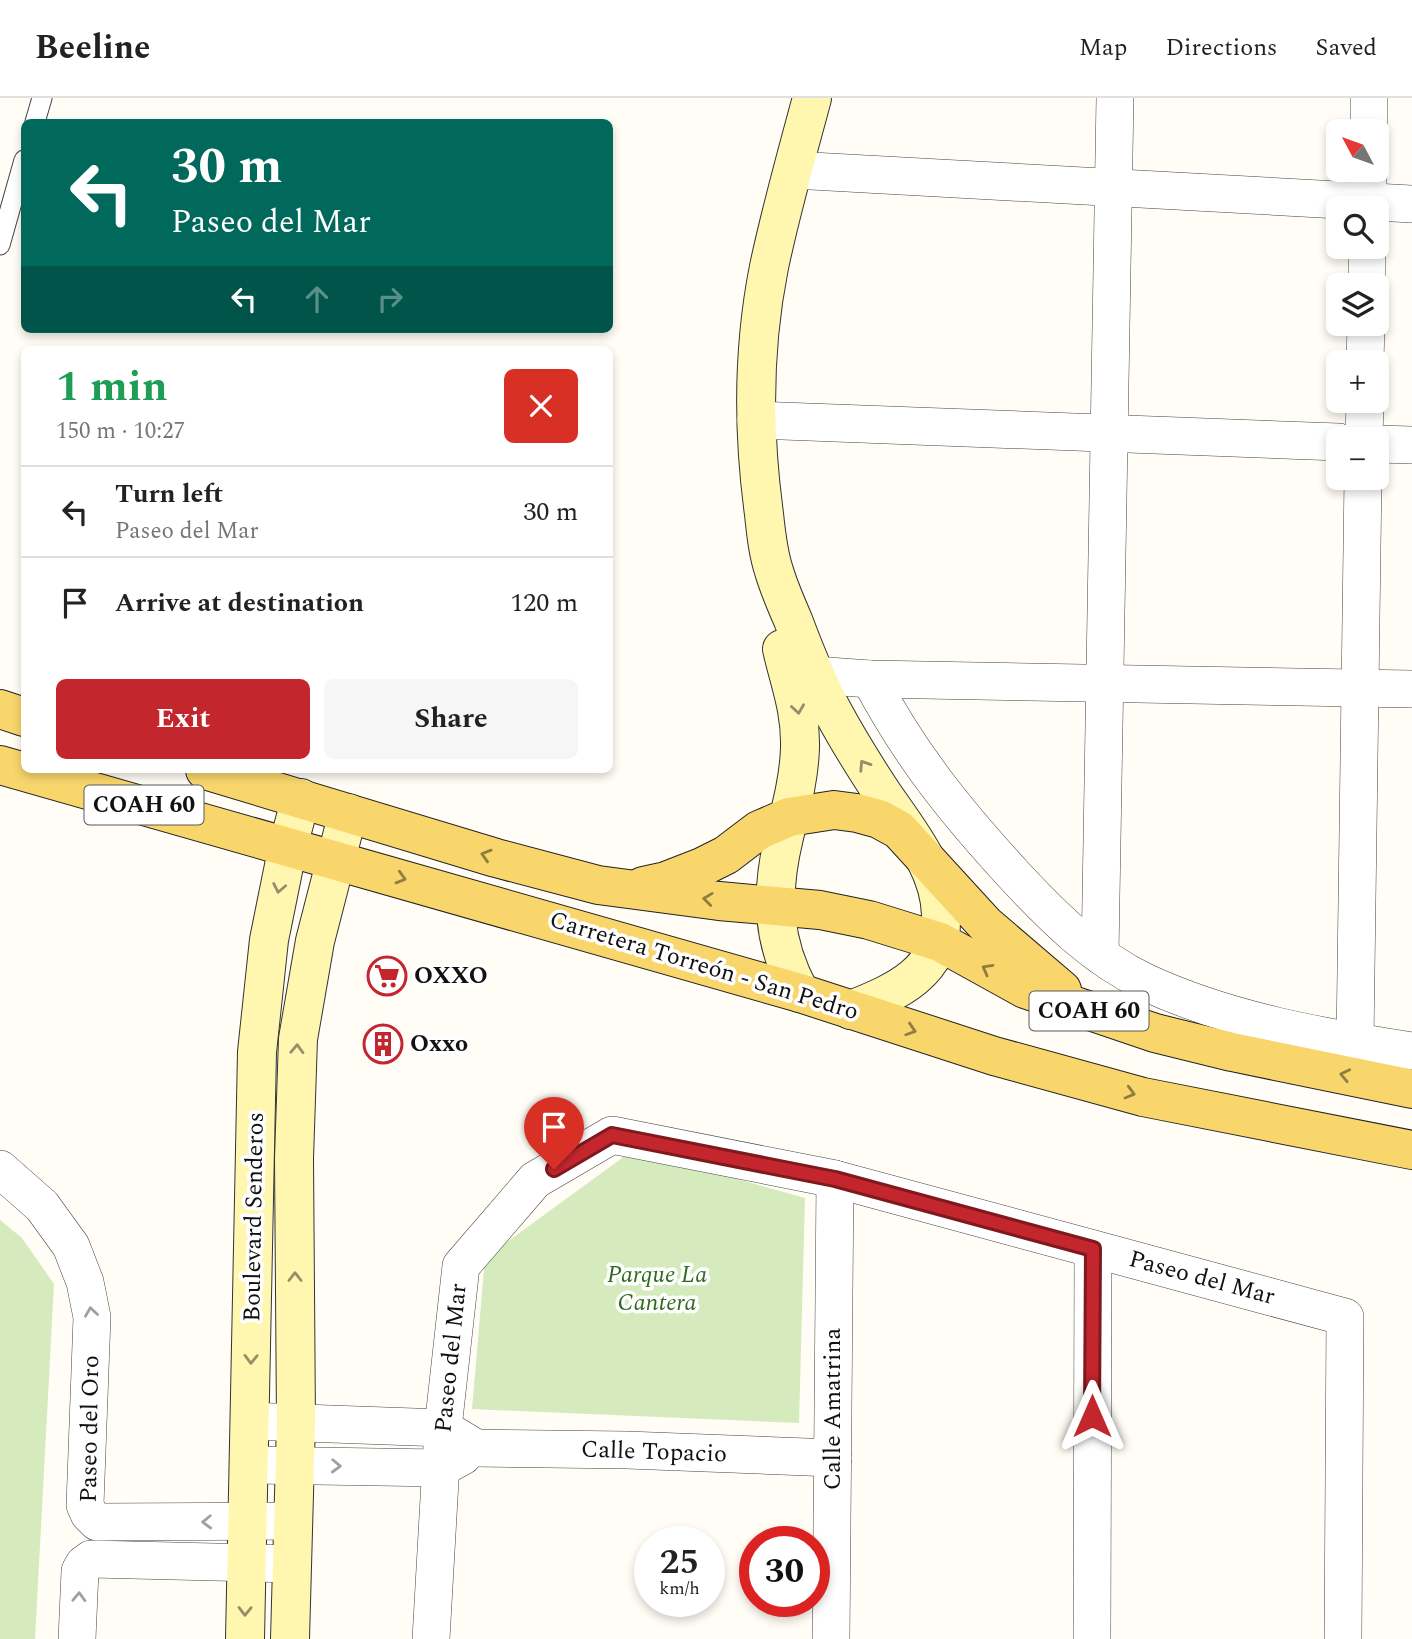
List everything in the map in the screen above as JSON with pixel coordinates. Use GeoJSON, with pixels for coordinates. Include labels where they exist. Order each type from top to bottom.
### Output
{"type":"FeatureCollection","features":[{"type":"Feature","properties":{"kind":"main road"},"geometry":{"type":"LineString","coordinates":[[800,993],[787,969],[779,945],[776,906],[777,874],[798,772],[799,719],[796,694],[775,614],[773,570],[761,492],[756,421],[759,343],[769,269],[811,98]]}},
{"type":"Feature","properties":{"kind":"main road"},"geometry":{"type":"LineString","coordinates":[[773,570],[814,675],[860,760],[923,855],[938,892],[942,915],[940,942],[926,965],[904,986],[851,1010]]}},
{"type":"Feature","properties":{"kind":"main road"},"geometry":{"type":"LineString","coordinates":[[0,709],[21,716]]}},
{"type":"Feature","properties":{"kind":"main road","name":"Carretera Torreón - San Pedro"},"geometry":{"type":"LineString","coordinates":[[0,765],[21,771]]}},
{"type":"Feature","properties":{"kind":"main road","name":"Carretera Torreón - San Pedro"},"geometry":{"type":"LineString","coordinates":[[28,773],[800,993],[994,1056],[1143,1097],[1412,1150]]}},
{"type":"Feature","properties":{"kind":"main road","name":"Carretera Torreón - San Pedro"},"geometry":{"type":"LineString","coordinates":[[215,773],[543,872],[627,890],[820,910],[856,917],[940,942],[1025,989],[1155,1033],[1232,1052],[1412,1089]]}},
{"type":"Feature","properties":{"kind":"main road","name":"Boulevard Senderos"},"geometry":{"type":"LineString","coordinates":[[245,1639],[257,1052],[269,940],[288,846],[301,798]]}},
{"type":"Feature","properties":{"kind":"main road"},"geometry":{"type":"LineString","coordinates":[[627,890],[666,881],[702,867],[726,855],[759,830],[789,817],[834,810],[857,813],[879,819],[899,830],[986,925],[1030,965],[1089,1011]]}},
{"type":"Feature","properties":{"kind":"main road","name":"Boulevard Senderos"},"geometry":{"type":"LineString","coordinates":[[290,1639],[296,1422],[294,1158],[298,1039],[315,942],[348,813]]}},
{"type":"Feature","properties":{"kind":"street"},"geometry":{"type":"LineString","coordinates":[[1100,955],[1115,98]]}},
{"type":"Feature","properties":{"kind":"street"},"geometry":{"type":"LineString","coordinates":[[1369,98],[1369,119]]}},
{"type":"Feature","properties":{"kind":"street"},"geometry":{"type":"LineString","coordinates":[[793,170],[1113,188],[1368,193],[1412,204]]}},
{"type":"Feature","properties":{"kind":"street"},"geometry":{"type":"LineString","coordinates":[[756,421],[1326,442]]}},
{"type":"Feature","properties":{"kind":"street"},"geometry":{"type":"LineString","coordinates":[[1389,444],[1412,445]]}},
{"type":"Feature","properties":{"kind":"street"},"geometry":{"type":"LineString","coordinates":[[1354,1042],[1363,490]]}},
{"type":"Feature","properties":{"kind":"street"},"geometry":{"type":"LineString","coordinates":[[814,675],[870,679],[1412,689]]}},
{"type":"Feature","properties":{"kind":"street"},"geometry":{"type":"LineString","coordinates":[[870,679],[894,725],[934,782],[1049,912],[1100,955],[1142,981],[1192,1002],[1240,1017],[1354,1042],[1412,1051]]}},
{"type":"Feature","properties":{"kind":"street","name":"Paseo del Mar"},"geometry":{"type":"LineString","coordinates":[[431,1639],[443,1428],[461,1265],[535,1180],[612,1135],[835,1179],[1345,1317],[1343,1639]]}},
{"type":"Feature","properties":{"kind":"street","name":"Paseo del Oro"},"geometry":{"type":"LineString","coordinates":[[0,1169],[42,1206],[71,1246],[85,1282],[92,1317],[85,1505],[89,1514],[97,1522],[293,1521]]}},
{"type":"Feature","properties":{"kind":"street","name":"Calle Amatrina"},"geometry":{"type":"LineString","coordinates":[[831,1639],[835,1179]]}},
{"type":"Feature","properties":{"kind":"street"},"geometry":{"type":"LineString","coordinates":[[1092,1639],[1093,1249]]}},
{"type":"Feature","properties":{"kind":"street"},"geometry":{"type":"LineString","coordinates":[[249,1465],[441,1468],[476,1448],[443,1428],[250,1421]]}},
{"type":"Feature","properties":{"kind":"street","name":"Calle Topacio"},"geometry":{"type":"LineString","coordinates":[[476,1448],[627,1450],[833,1458]]}},
{"type":"Feature","properties":{"kind":"street"},"geometry":{"type":"LineString","coordinates":[[77,1639],[80,1572],[84,1564],[91,1559],[292,1564]]}},
{"type":"Feature","properties":{"kind":"lane"},"geometry":{"type":"LineString","coordinates":[[36,119],[42,98]]}},
{"type":"Feature","properties":{"kind":"lane"},"geometry":{"type":"LineString","coordinates":[[0,245],[21,171]]}},
{"type":"Feature","properties":{"kind":"green space","name":"Parque La Cantera"},"geometry":{"type":"Polygon","coordinates":[[[633,1150],[805,1198],[799,1423],[472,1409],[485,1258],[633,1150]]]}},
{"type":"Feature","properties":{"kind":"green space"},"geometry":{"type":"Polygon","coordinates":[[[0,1220],[22,1238],[54,1284],[35,1639],[0,1639],[0,1220]]]}},
{"type":"Feature","properties":{"kind":"place","name":"OXXO"},"geometry":{"type":"Point","coordinates":[387,976]}},
{"type":"Feature","properties":{"kind":"place","name":"Oxxo"},"geometry":{"type":"Point","coordinates":[383,1044]}},
{"type":"Feature","properties":{"kind":"route"},"geometry":{"type":"LineString","coordinates":[[554,1169],[612,1135],[835,1179],[1093,1249],[1092,1416]]}}]}
